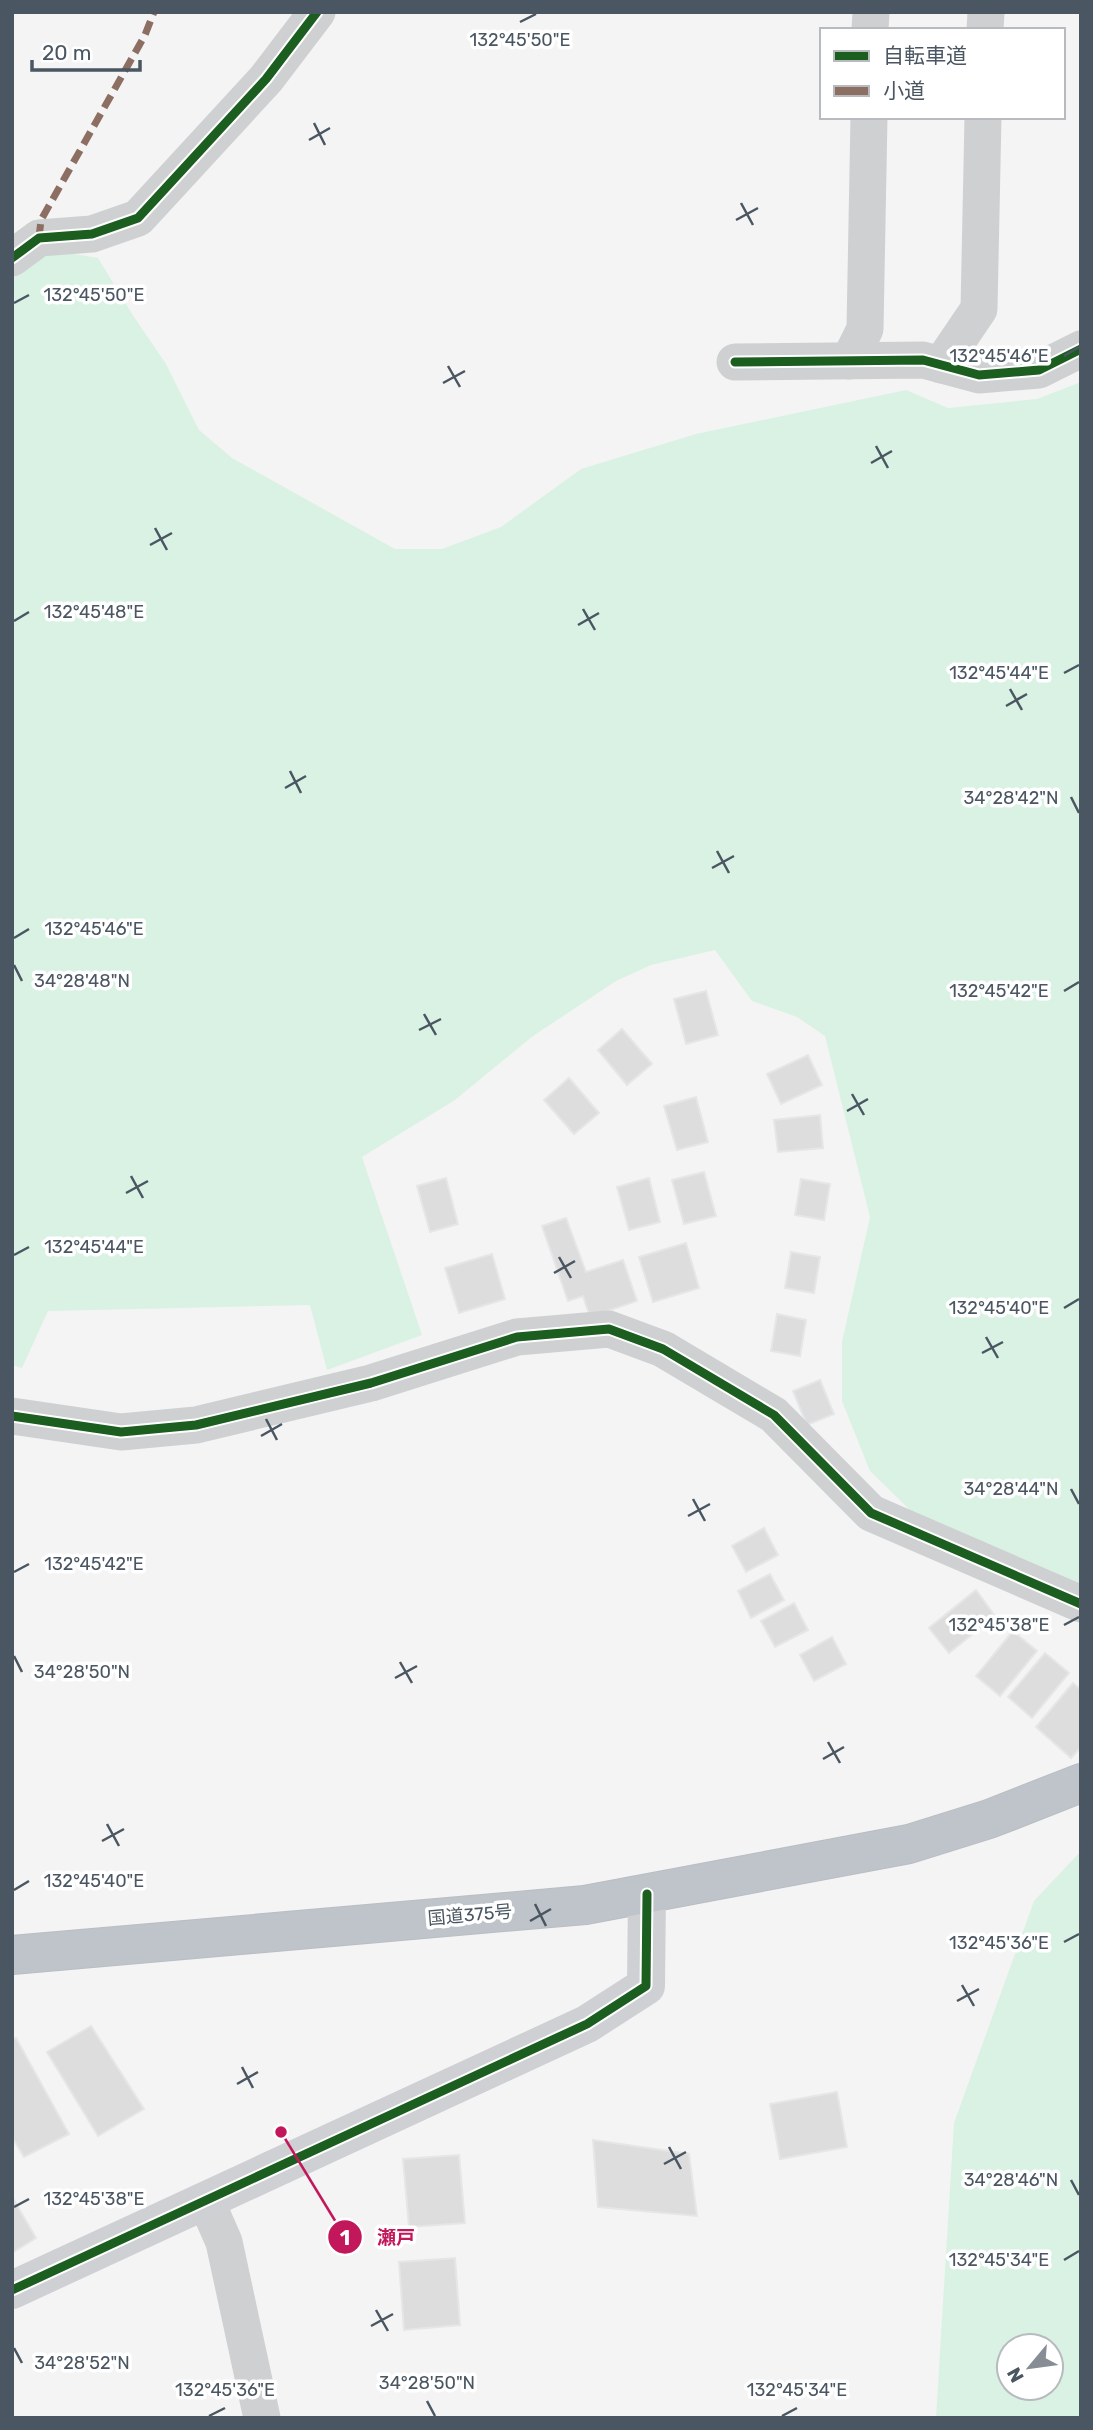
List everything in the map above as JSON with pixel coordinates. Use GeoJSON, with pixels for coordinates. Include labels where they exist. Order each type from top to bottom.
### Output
{"type":"FeatureCollection","features":[{"type":"Feature","properties":{"kind":"highway","name":"国道375号"},"geometry":{"type":"LineString","coordinates":[[12,1955],[585,1905],[909,1844],[989,1819],[1081,1783]]}},
{"type":"Feature","properties":{"kind":"street"},"geometry":{"type":"LineString","coordinates":[[12,258],[39,238],[92,234],[138,218],[266,79],[317,12]]}},
{"type":"Feature","properties":{"kind":"street"},"geometry":{"type":"LineString","coordinates":[[849,360],[865,329],[869,119]]}},
{"type":"Feature","properties":{"kind":"street"},"geometry":{"type":"LineString","coordinates":[[941,365],[979,309],[983,119]]}},
{"type":"Feature","properties":{"kind":"street"},"geometry":{"type":"LineString","coordinates":[[736,362],[923,360],[979,375],[1039,370],[1081,349]]}},
{"type":"Feature","properties":{"kind":"street"},"geometry":{"type":"LineString","coordinates":[[12,1416],[121,1432],[196,1425],[370,1383],[517,1337],[609,1329],[663,1349],[774,1415],[871,1513],[1081,1604]]}},
{"type":"Feature","properties":{"kind":"street"},"geometry":{"type":"LineString","coordinates":[[12,2290],[587,2024],[646,1986],[648,1894]]}},
{"type":"Feature","properties":{"kind":"street"},"geometry":{"type":"LineString","coordinates":[[206,2200],[224,2242],[262,2418]]}},
{"type":"Feature","properties":{"kind":"green space"},"geometry":{"type":"Polygon","coordinates":[[[51,250],[98,258],[166,364],[199,430],[232,458],[395,549],[442,549],[501,527],[581,469],[696,434],[906,390],[948,408],[1037,399],[1081,382],[1081,1584],[911,1511],[870,1471],[842,1401],[842,1342],[870,1217],[825,1036],[797,1017],[752,1001],[715,950],[651,965],[616,981],[533,1036],[455,1100],[362,1157],[422,1335],[327,1370],[310,1305],[48,1311],[22,1368],[12,1365],[12,279],[51,250]]]}},
{"type":"Feature","properties":{"kind":"green space"},"geometry":{"type":"Polygon","coordinates":[[[1081,1851],[1081,2418],[936,2418],[954,2123],[1034,1901],[1081,1851]]]}},
{"type":"Feature","properties":{"kind":"building"},"geometry":{"type":"Polygon","coordinates":[[[706,991],[718,1035],[686,1044],[674,999],[706,991]]]}},
{"type":"Feature","properties":{"kind":"building"},"geometry":{"type":"Polygon","coordinates":[[[622,1029],[652,1064],[627,1085],[598,1050],[622,1029]]]}},
{"type":"Feature","properties":{"kind":"building"},"geometry":{"type":"Polygon","coordinates":[[[808,1055],[822,1085],[781,1104],[767,1074],[808,1055]]]}},
{"type":"Feature","properties":{"kind":"building"},"geometry":{"type":"Polygon","coordinates":[[[569,1078],[599,1113],[574,1134],[544,1100],[569,1078]]]}},
{"type":"Feature","properties":{"kind":"building"},"geometry":{"type":"Polygon","coordinates":[[[696,1097],[708,1142],[677,1150],[664,1106],[696,1097]]]}},
{"type":"Feature","properties":{"kind":"building"},"geometry":{"type":"Polygon","coordinates":[[[820,1115],[823,1148],[778,1152],[774,1120],[820,1115]]]}},
{"type":"Feature","properties":{"kind":"building"},"geometry":{"type":"Polygon","coordinates":[[[704,1172],[716,1216],[684,1224],[672,1180],[704,1172]]]}},
{"type":"Feature","properties":{"kind":"building"},"geometry":{"type":"Polygon","coordinates":[[[446,1178],[458,1224],[430,1232],[417,1186],[446,1178]]]}},
{"type":"Feature","properties":{"kind":"building"},"geometry":{"type":"Polygon","coordinates":[[[649,1178],[660,1222],[629,1230],[617,1187],[649,1178]]]}},
{"type":"Feature","properties":{"kind":"building"},"geometry":{"type":"Polygon","coordinates":[[[801,1179],[830,1184],[824,1220],[795,1215],[801,1179]]]}},
{"type":"Feature","properties":{"kind":"building"},"geometry":{"type":"Polygon","coordinates":[[[566,1218],[586,1272],[623,1260],[637,1301],[590,1317],[583,1296],[568,1301],[542,1226],[566,1218]]]}},
{"type":"Feature","properties":{"kind":"building"},"geometry":{"type":"Polygon","coordinates":[[[686,1243],[699,1288],[653,1302],[639,1257],[686,1243]]]}},
{"type":"Feature","properties":{"kind":"building"},"geometry":{"type":"Polygon","coordinates":[[[791,1252],[820,1257],[814,1293],[785,1288],[791,1252]]]}},
{"type":"Feature","properties":{"kind":"building"},"geometry":{"type":"Polygon","coordinates":[[[492,1254],[505,1299],[459,1313],[445,1268],[492,1254]]]}},
{"type":"Feature","properties":{"kind":"building"},"geometry":{"type":"Polygon","coordinates":[[[777,1314],[806,1320],[800,1356],[771,1351],[777,1314]]]}},
{"type":"Feature","properties":{"kind":"building"},"geometry":{"type":"Polygon","coordinates":[[[820,1380],[834,1414],[807,1425],[793,1391],[820,1380]]]}},
{"type":"Feature","properties":{"kind":"building"},"geometry":{"type":"Polygon","coordinates":[[[764,1528],[778,1555],[746,1572],[732,1546],[764,1528]]]}},
{"type":"Feature","properties":{"kind":"building"},"geometry":{"type":"Polygon","coordinates":[[[770,1574],[784,1600],[751,1618],[738,1591],[770,1574]]]}},
{"type":"Feature","properties":{"kind":"building"},"geometry":{"type":"Polygon","coordinates":[[[976,1590],[995,1616],[949,1653],[929,1628],[976,1590]]]}},
{"type":"Feature","properties":{"kind":"building"},"geometry":{"type":"Polygon","coordinates":[[[794,1603],[808,1630],[775,1647],[761,1621],[794,1603]]]}},
{"type":"Feature","properties":{"kind":"building"},"geometry":{"type":"Polygon","coordinates":[[[1013,1631],[1037,1651],[1000,1696],[976,1676],[1013,1631]]]}},
{"type":"Feature","properties":{"kind":"building"},"geometry":{"type":"Polygon","coordinates":[[[832,1637],[846,1664],[814,1681],[800,1655],[832,1637]]]}},
{"type":"Feature","properties":{"kind":"building"},"geometry":{"type":"Polygon","coordinates":[[[1045,1653],[1069,1673],[1032,1718],[1008,1697],[1045,1653]]]}},
{"type":"Feature","properties":{"kind":"building"},"geometry":{"type":"Polygon","coordinates":[[[1073,1683],[1081,1690],[1081,1747],[1071,1758],[1036,1727],[1073,1683]]]}},
{"type":"Feature","properties":{"kind":"building"},"geometry":{"type":"Polygon","coordinates":[[[91,2026],[144,2109],[98,2136],[47,2052],[91,2026]]]}},
{"type":"Feature","properties":{"kind":"building"},"geometry":{"type":"Polygon","coordinates":[[[16,2038],[69,2134],[24,2157],[12,2137],[12,2040],[16,2038]]]}},
{"type":"Feature","properties":{"kind":"building"},"geometry":{"type":"Polygon","coordinates":[[[837,2092],[847,2147],[780,2159],[770,2104],[837,2092]]]}},
{"type":"Feature","properties":{"kind":"building"},"geometry":{"type":"Polygon","coordinates":[[[593,2140],[689,2154],[697,2216],[598,2207],[593,2140]]]}},
{"type":"Feature","properties":{"kind":"building"},"geometry":{"type":"Polygon","coordinates":[[[459,2155],[465,2223],[409,2227],[403,2159],[459,2155]]]}},
{"type":"Feature","properties":{"kind":"building"},"geometry":{"type":"Polygon","coordinates":[[[12,2197],[36,2238],[12,2253],[12,2197]]]}},
{"type":"Feature","properties":{"kind":"building"},"geometry":{"type":"Polygon","coordinates":[[[455,2258],[460,2325],[404,2330],[399,2262],[455,2258]]]}},
{"type":"Feature","properties":{"kind":"marked path"},"geometry":{"type":"LineString","coordinates":[[39,238],[41,220],[145,35],[154,12]]}},
{"type":"Feature","properties":{"kind":"cycle path"},"geometry":{"type":"LineString","coordinates":[[12,258],[39,238],[92,234],[138,218],[266,79],[317,12]]}},
{"type":"Feature","properties":{"kind":"cycle path"},"geometry":{"type":"LineString","coordinates":[[735,362],[923,360],[979,375],[1039,370],[1081,349]]}},
{"type":"Feature","properties":{"kind":"cycle path"},"geometry":{"type":"LineString","coordinates":[[12,1416],[121,1432],[196,1425],[371,1383],[517,1337],[609,1329],[663,1349],[774,1415],[871,1513],[1081,1604]]}},
{"type":"Feature","properties":{"kind":"cycle path"},"geometry":{"type":"LineString","coordinates":[[12,2290],[587,2024],[646,1986],[647,1894]]}},
{"type":"Feature","properties":{"kind":"place","name":"瀬戸"},"geometry":{"type":"Point","coordinates":[281,2132]}}]}
